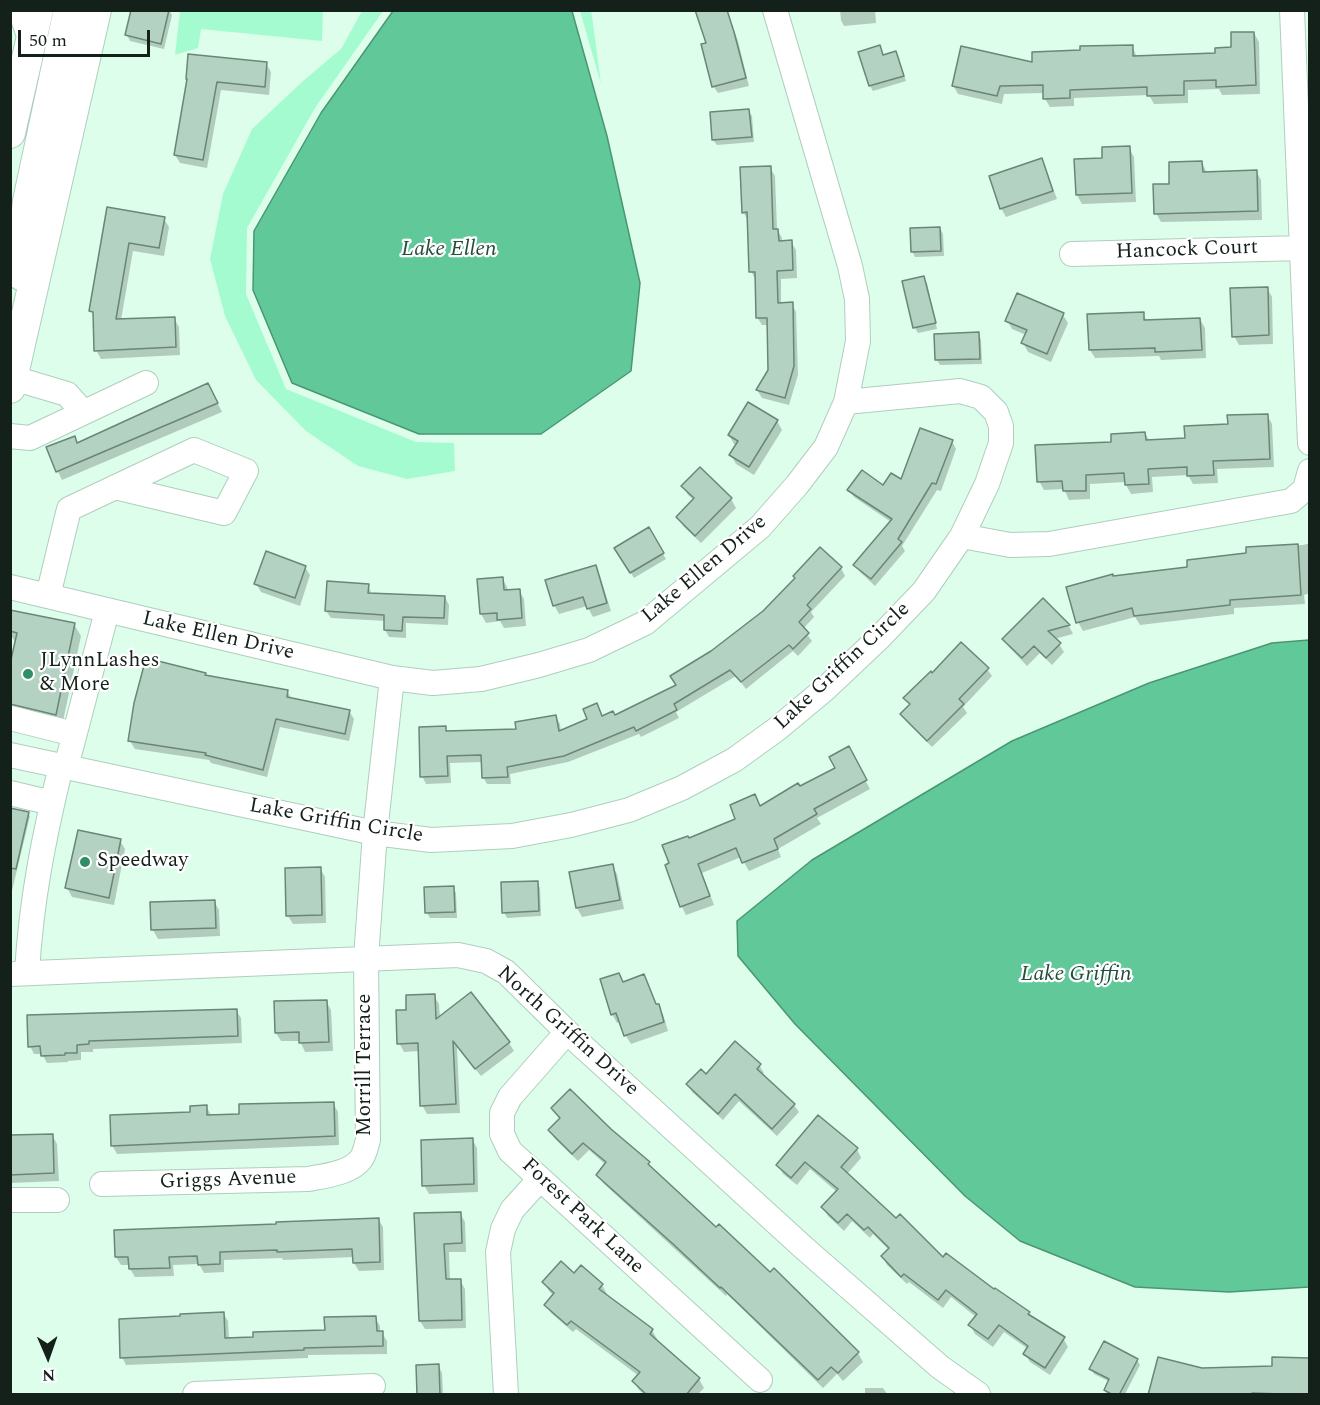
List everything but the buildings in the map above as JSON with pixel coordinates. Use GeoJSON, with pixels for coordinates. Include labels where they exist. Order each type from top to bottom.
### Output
{"type":"FeatureCollection","features":[{"type":"Feature","properties":{"kind":"main road"},"geometry":{"type":"LineString","coordinates":[[10,133],[38,10]]}},
{"type":"Feature","properties":{"kind":"main road"},"geometry":{"type":"LineString","coordinates":[[26,322],[20,267],[28,201],[69,10]]}},
{"type":"Feature","properties":{"kind":"main road"},"geometry":{"type":"LineString","coordinates":[[12,383],[96,10]]}},
{"type":"Feature","properties":{"kind":"street"},"geometry":{"type":"LineString","coordinates":[[18,10],[31,41]]}},
{"type":"Feature","properties":{"kind":"street","name":"Lake Ellen Drive"},"geometry":{"type":"LineString","coordinates":[[10,587],[392,678],[433,683],[481,679],[539,665],[589,650],[645,623],[759,527],[826,447],[846,402],[858,341],[857,299],[850,266],[775,10]]}},
{"type":"Feature","properties":{"kind":"street"},"geometry":{"type":"LineString","coordinates":[[1292,10],[1310,443]]}},
{"type":"Feature","properties":{"kind":"street","name":"Hancock Court"},"geometry":{"type":"LineString","coordinates":[[1072,254],[1302,248]]}},
{"type":"Feature","properties":{"kind":"street"},"geometry":{"type":"LineString","coordinates":[[12,383],[67,394],[83,412]]}},
{"type":"Feature","properties":{"kind":"street"},"geometry":{"type":"LineString","coordinates":[[10,436],[30,438],[146,383]]}},
{"type":"Feature","properties":{"kind":"street","name":"Lake Griffin Circle"},"geometry":{"type":"LineString","coordinates":[[10,755],[375,833],[431,840],[512,836],[571,825],[628,810],[682,788],[734,760],[777,729],[825,689],[880,637],[924,591],[962,536],[987,484],[1001,443],[1001,426],[996,412],[981,397],[960,391],[846,402]]}},
{"type":"Feature","properties":{"kind":"street"},"geometry":{"type":"LineString","coordinates":[[48,596],[69,509],[115,487],[194,450],[246,471],[224,513],[115,487]]}},
{"type":"Feature","properties":{"kind":"street"},"geometry":{"type":"LineString","coordinates":[[962,536],[1010,545],[1049,544],[1291,501],[1307,480]]}},
{"type":"Feature","properties":{"kind":"street"},"geometry":{"type":"LineString","coordinates":[[19,973],[20,928],[52,803],[74,734],[107,611]]}},
{"type":"Feature","properties":{"kind":"street","name":"Morrill Terrace"},"geometry":{"type":"LineString","coordinates":[[352,1167],[362,1158],[368,1140],[366,958],[375,833],[392,678]]}},
{"type":"Feature","properties":{"kind":"street"},"geometry":{"type":"LineString","coordinates":[[10,718],[74,734]]}},
{"type":"Feature","properties":{"kind":"street"},"geometry":{"type":"LineString","coordinates":[[10,792],[52,803]]}},
{"type":"Feature","properties":{"kind":"street","name":"North Griffin Drive"},"geometry":{"type":"LineString","coordinates":[[19,973],[458,955],[486,961],[506,972],[567,1032],[804,1248],[940,1367],[978,1395]]}},
{"type":"Feature","properties":{"kind":"street","name":"Forest Park Lane"},"geometry":{"type":"LineString","coordinates":[[567,1032],[510,1097],[502,1113],[502,1134],[510,1150],[760,1380]]}},
{"type":"Feature","properties":{"kind":"street","name":"Griggs Avenue"},"geometry":{"type":"LineString","coordinates":[[102,1184],[308,1179],[352,1167]]}},
{"type":"Feature","properties":{"kind":"street"},"geometry":{"type":"LineString","coordinates":[[506,1395],[498,1252],[503,1229],[512,1210],[540,1179]]}},
{"type":"Feature","properties":{"kind":"street"},"geometry":{"type":"LineString","coordinates":[[10,1200],[57,1200]]}},
{"type":"Feature","properties":{"kind":"street"},"geometry":{"type":"LineString","coordinates":[[195,1395],[374,1386]]}},
{"type":"Feature","properties":{"kind":"shaded area"},"geometry":{"type":"Polygon","coordinates":[[[180,11],[323,11],[322,41],[201,29],[198,48],[175,55],[180,11]]]}},
{"type":"Feature","properties":{"kind":"shaded area"},"geometry":{"type":"Polygon","coordinates":[[[362,11],[383,11],[315,108],[247,228],[246,294],[286,389],[416,442],[454,443],[455,471],[407,479],[358,466],[306,431],[256,380],[225,316],[210,259],[223,194],[252,129],[341,49],[362,11]]]}},
{"type":"Feature","properties":{"kind":"shaded area"},"geometry":{"type":"Polygon","coordinates":[[[580,11],[591,11],[601,84],[580,11]]]}},
{"type":"Feature","properties":{"kind":"water","name":"Lake Ellen"},"geometry":{"type":"Polygon","coordinates":[[[393,11],[572,11],[607,136],[640,283],[631,371],[541,434],[419,434],[292,383],[253,290],[254,231],[321,113],[393,11]]]}},
{"type":"Feature","properties":{"kind":"water","name":"Lake Griffin"},"geometry":{"type":"Polygon","coordinates":[[[1309,640],[1309,1287],[1229,1292],[1135,1287],[1020,1241],[965,1196],[795,1024],[738,956],[737,921],[812,860],[1012,741],[1149,683],[1272,643],[1309,640]]]}},
{"type":"Feature","properties":{"kind":"place","name":"JLynnLashes & More"},"geometry":{"type":"Point","coordinates":[28,674]}},
{"type":"Feature","properties":{"kind":"place","name":"Speedway"},"geometry":{"type":"Point","coordinates":[85,862]}}]}
